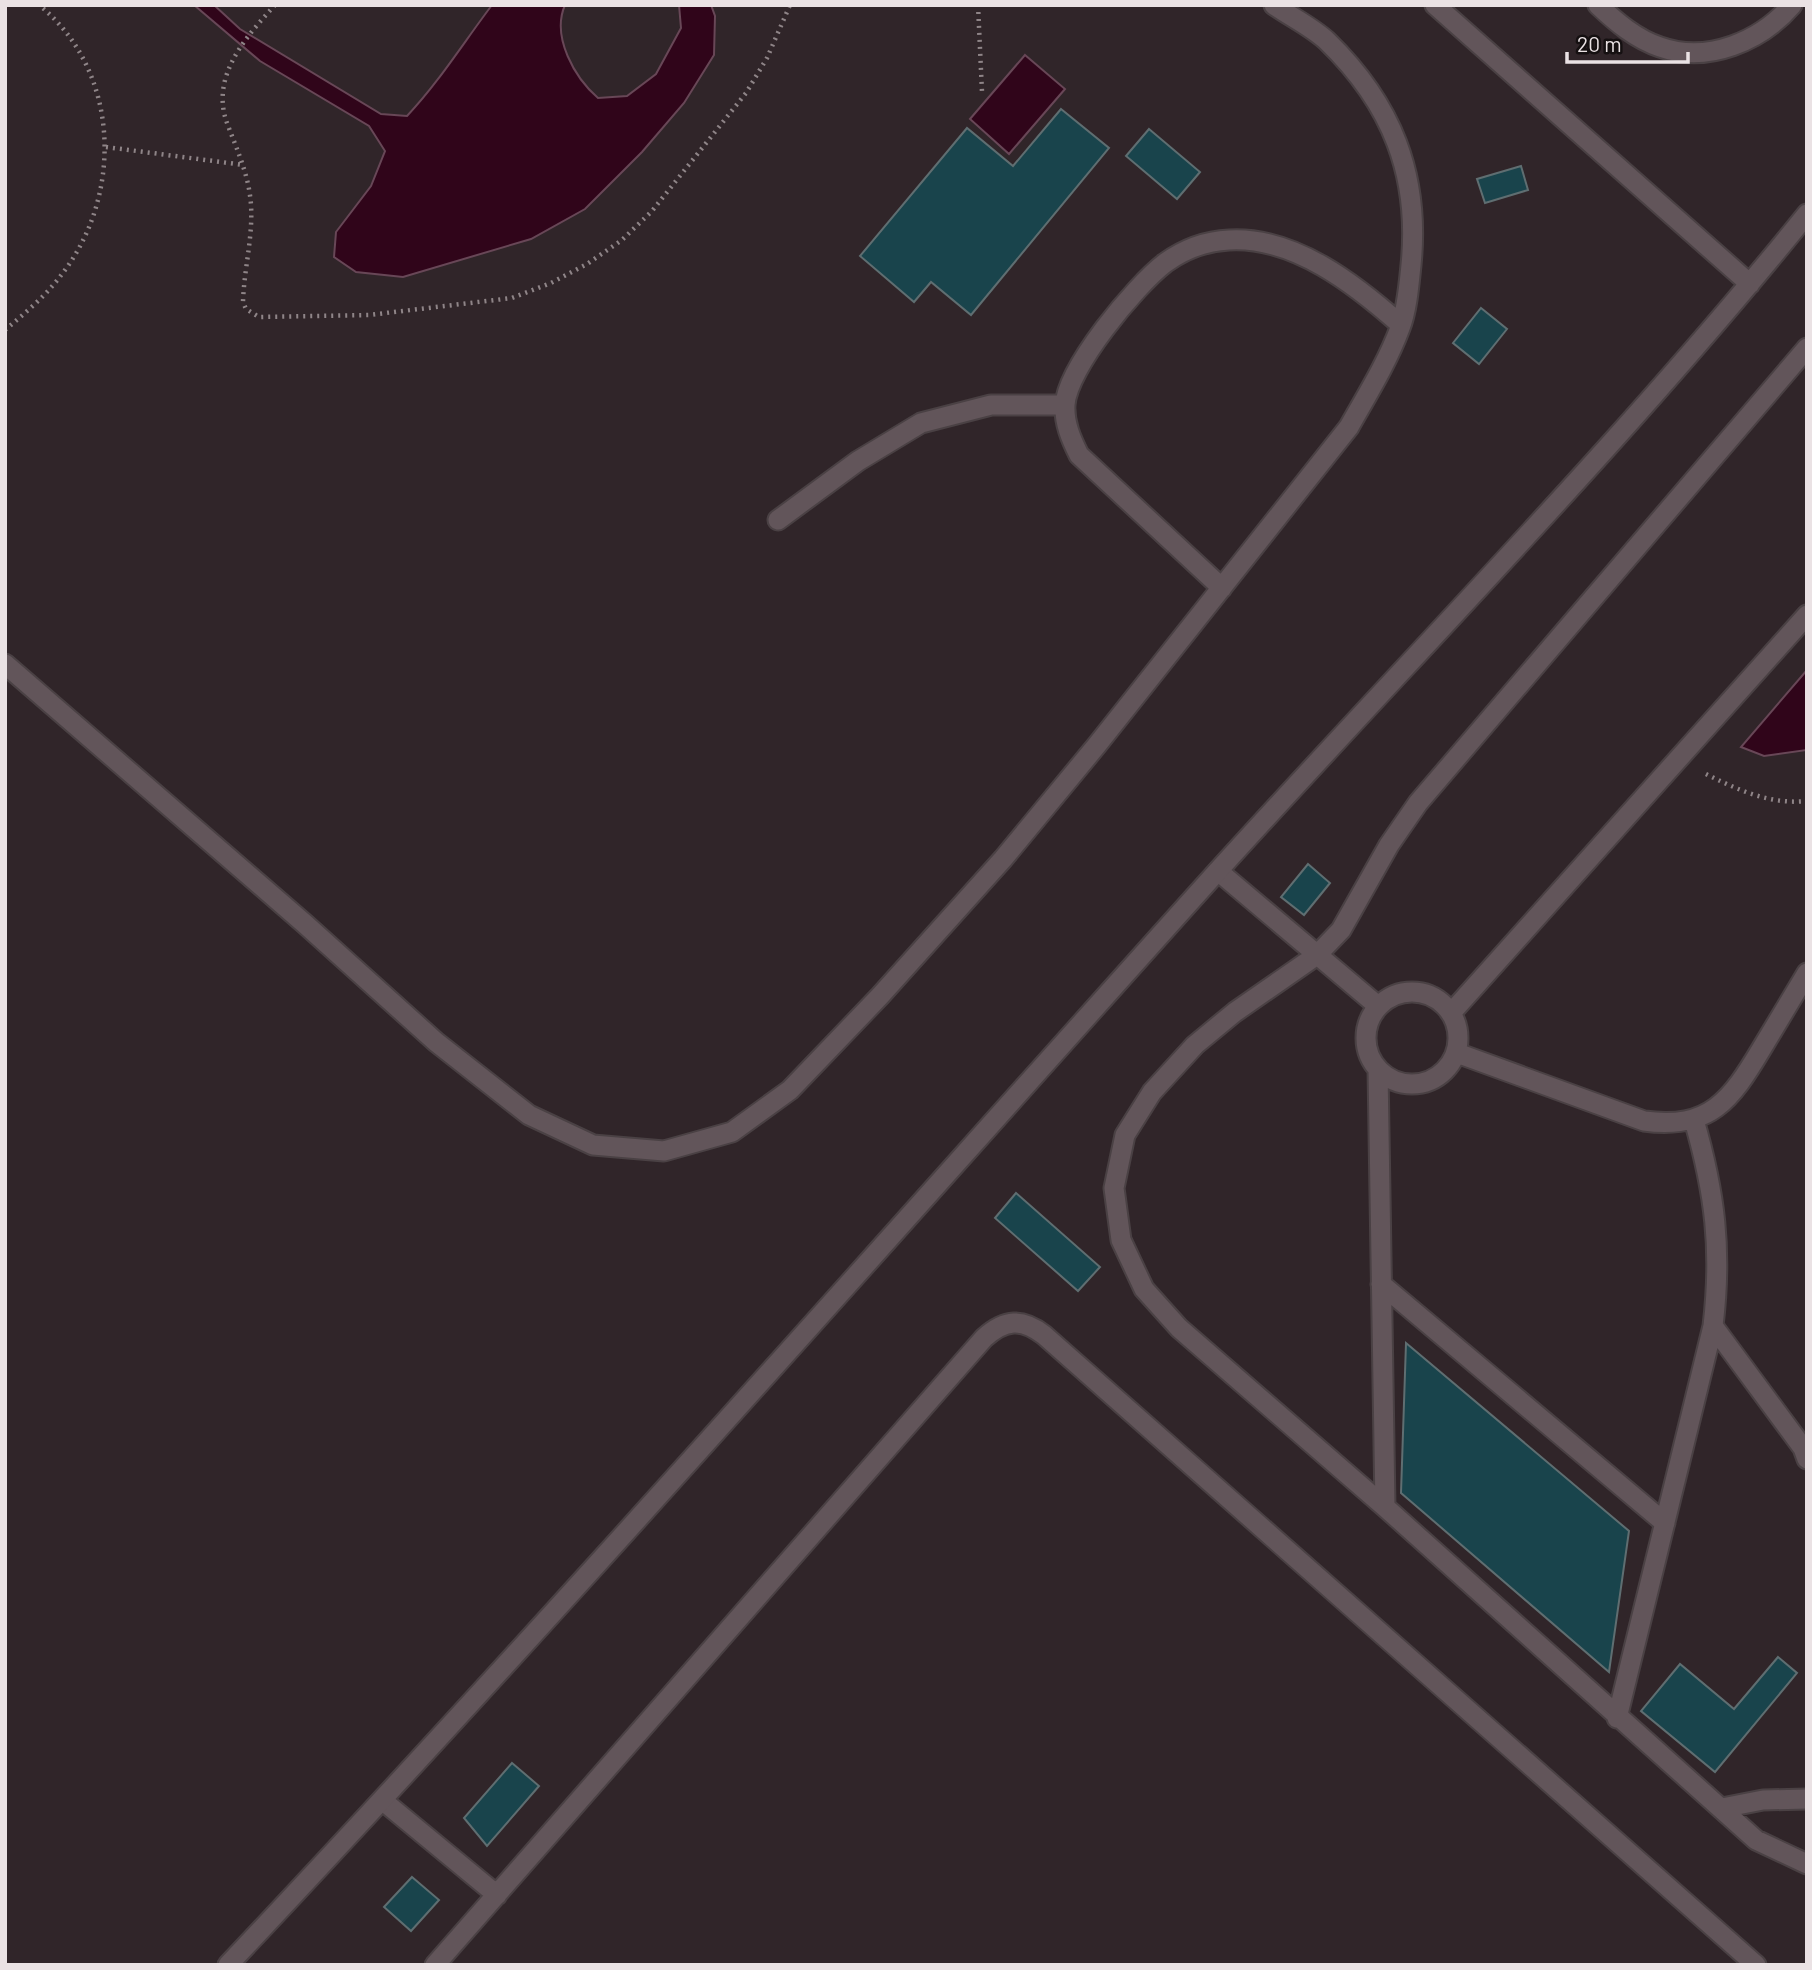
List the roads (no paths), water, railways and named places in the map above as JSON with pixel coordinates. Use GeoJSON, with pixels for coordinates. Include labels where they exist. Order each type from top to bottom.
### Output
{"type":"FeatureCollection","features":[{"type":"Feature","properties":{"kind":"street"},"geometry":{"type":"LineString","coordinates":[[5,664],[305,924],[436,1042],[529,1115],[593,1145],[664,1151],[732,1132],[790,1090],[880,996],[1003,859],[1349,427],[1382,369],[1402,325],[1414,231],[1409,177],[1391,125],[1362,78],[1324,38],[1274,5]]}},
{"type":"Feature","properties":{"kind":"street"},"geometry":{"type":"LineString","coordinates":[[1435,5],[1750,284]]}},
{"type":"Feature","properties":{"kind":"street"},"geometry":{"type":"LineString","coordinates":[[1598,5],[1624,28],[1661,48],[1703,53],[1744,43],[1780,20],[1792,5]]}},
{"type":"Feature","properties":{"kind":"street"},"geometry":{"type":"LineString","coordinates":[[228,1965],[382,1800],[1218,870],[1659,390],[1807,214]]}},
{"type":"Feature","properties":{"kind":"street"},"geometry":{"type":"LineString","coordinates":[[1222,588],[1079,455],[1068,431],[1065,405],[1071,379],[1086,355],[1149,278],[1185,251],[1230,239],[1252,241],[1298,255],[1336,274],[1370,297],[1402,325]]}},
{"type":"Feature","properties":{"kind":"street"},"geometry":{"type":"LineString","coordinates":[[1807,348],[1418,803],[1389,845],[1341,930],[1317,955],[1235,1012],[1195,1045],[1152,1092],[1125,1135],[1114,1188],[1121,1240],[1144,1289],[1179,1328],[1385,1507],[1756,1840],[1807,1864]]}},
{"type":"Feature","properties":{"kind":"street"},"geometry":{"type":"LineString","coordinates":[[778,520],[858,461],[921,422],[991,405],[1065,405]]}},
{"type":"Feature","properties":{"kind":"street"},"geometry":{"type":"LineString","coordinates":[[1452,1012],[1807,615]]}},
{"type":"Feature","properties":{"kind":"street"},"geometry":{"type":"LineString","coordinates":[[1218,870],[1378,1006]]}},
{"type":"Feature","properties":{"kind":"street"},"geometry":{"type":"LineString","coordinates":[[1457,1053],[1644,1121],[1669,1124],[1694,1120],[1717,1109],[1735,1092],[1807,974]]}},
{"type":"Feature","properties":{"kind":"street"},"geometry":{"type":"LineString","coordinates":[[1417,990],[1437,998],[1452,1012],[1458,1025],[1457,1053],[1446,1070],[1430,1081],[1412,1084],[1393,1080],[1378,1069],[1368,1055],[1366,1037],[1369,1021],[1378,1006],[1395,994],[1417,990]]}},
{"type":"Feature","properties":{"kind":"street"},"geometry":{"type":"LineString","coordinates":[[1378,1069],[1385,1507]]}},
{"type":"Feature","properties":{"kind":"street"},"geometry":{"type":"LineString","coordinates":[[1617,1718],[1713,1326],[1718,1285],[1715,1203],[1694,1120]]}},
{"type":"Feature","properties":{"kind":"street"},"geometry":{"type":"LineString","coordinates":[[1381,1284],[1665,1522]]}},
{"type":"Feature","properties":{"kind":"street"},"geometry":{"type":"LineString","coordinates":[[435,1965],[984,1338],[997,1326],[1013,1321],[1031,1324],[1044,1335],[1756,1965]]}},
{"type":"Feature","properties":{"kind":"street"},"geometry":{"type":"LineString","coordinates":[[1713,1326],[1805,1452]]}},
{"type":"Feature","properties":{"kind":"street"},"geometry":{"type":"LineString","coordinates":[[382,1800],[497,1895]]}},
{"type":"Feature","properties":{"kind":"street"},"geometry":{"type":"LineString","coordinates":[[1722,1808],[1763,1800],[1807,1800]]}}]}
